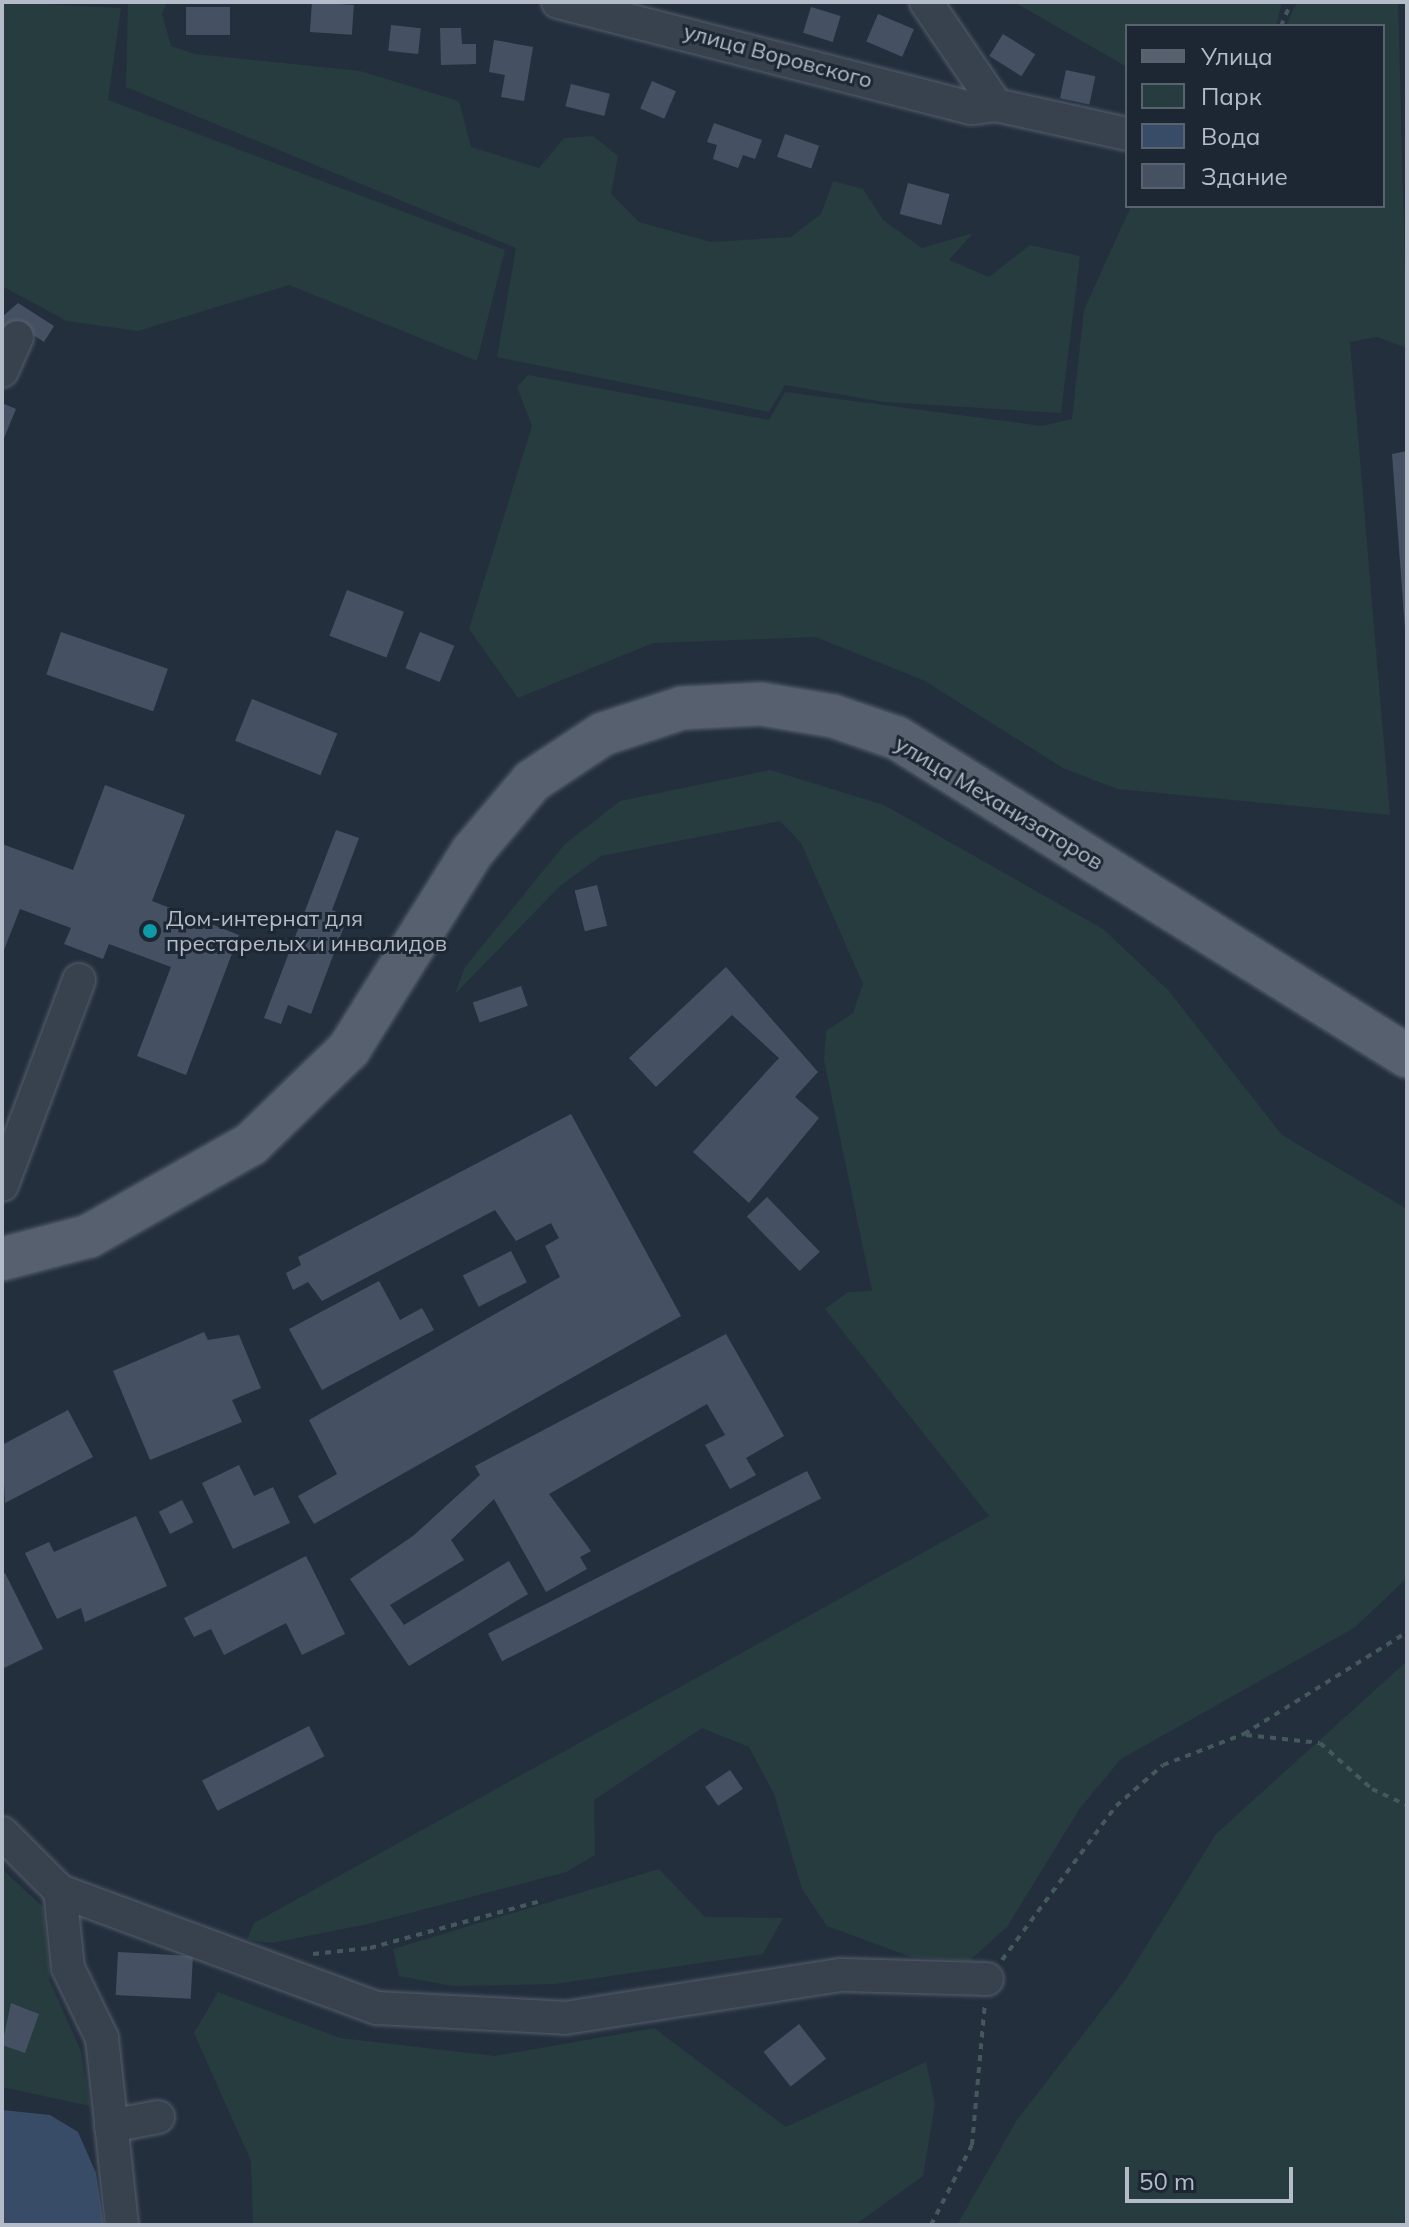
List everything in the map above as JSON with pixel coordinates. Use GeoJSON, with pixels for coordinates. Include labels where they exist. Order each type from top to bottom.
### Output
{"type":"FeatureCollection","features":[{"type":"Feature","properties":{"kind":"main road","name":"улица Механизаторов"},"geometry":{"type":"LineString","coordinates":[[2,1259],[89,1236],[251,1144],[349,1049],[472,852],[532,781],[603,734],[682,708],[761,704],[833,716],[897,738],[1407,1056]]}},
{"type":"Feature","properties":{"kind":"street","name":"улица Воровского"},"geometry":{"type":"LineString","coordinates":[[558,2],[972,108],[996,105],[1125,134]]}},
{"type":"Feature","properties":{"kind":"street"},"geometry":{"type":"LineString","coordinates":[[926,2],[996,105]]}},
{"type":"Feature","properties":{"kind":"street"},"geometry":{"type":"LineString","coordinates":[[2,371],[17,337]]}},
{"type":"Feature","properties":{"kind":"street"},"geometry":{"type":"LineString","coordinates":[[2,1185],[79,980]]}},
{"type":"Feature","properties":{"kind":"street"},"geometry":{"type":"LineString","coordinates":[[2,1833],[60,1891],[377,2008],[565,2018],[841,1975],[987,1979]]}},
{"type":"Feature","properties":{"kind":"street"},"geometry":{"type":"LineString","coordinates":[[60,1891],[68,1968],[102,2038],[122,2225]]}},
{"type":"Feature","properties":{"kind":"street"},"geometry":{"type":"LineString","coordinates":[[111,2126],[158,2117]]}},
{"type":"Feature","properties":{"kind":"path"},"geometry":{"type":"LineString","coordinates":[[1282,24],[1291,2]]}},
{"type":"Feature","properties":{"kind":"path"},"geometry":{"type":"LineString","coordinates":[[931,2225],[972,2145],[987,1979],[1116,1806],[1163,1765],[1244,1734],[1407,1632]]}},
{"type":"Feature","properties":{"kind":"path"},"geometry":{"type":"LineString","coordinates":[[1244,1734],[1320,1743],[1372,1789],[1407,1805]]}},
{"type":"Feature","properties":{"kind":"path"},"geometry":{"type":"LineString","coordinates":[[299,1956],[370,1948],[544,1900]]}},
{"type":"Feature","properties":{"kind":"green space"},"geometry":{"type":"Polygon","coordinates":[[[2,2],[121,8],[108,100],[505,250],[477,361],[289,285],[138,331],[67,321],[2,286],[2,2]]]}},
{"type":"Feature","properties":{"kind":"green space"},"geometry":{"type":"Polygon","coordinates":[[[128,2],[167,2],[162,14],[171,46],[195,54],[360,71],[459,101],[471,147],[539,168],[564,138],[593,136],[618,156],[611,194],[639,222],[711,242],[791,237],[821,214],[833,181],[863,189],[883,220],[922,248],[973,233],[949,260],[989,277],[1030,245],[1080,256],[1061,413],[884,402],[785,385],[769,412],[497,357],[516,248],[126,87],[128,2]]]}},
{"type":"Feature","properties":{"kind":"green space"},"geometry":{"type":"Polygon","coordinates":[[[1014,2],[1282,2],[1276,24],[1125,24],[1125,66],[1014,2]]]}},
{"type":"Feature","properties":{"kind":"green space"},"geometry":{"type":"Polygon","coordinates":[[[1297,2],[1398,2],[1407,348],[1377,337],[1350,342],[1390,815],[1117,789],[1063,768],[925,681],[816,637],[653,643],[518,698],[469,629],[532,426],[517,387],[528,375],[769,420],[785,392],[1042,426],[1072,419],[1084,310],[1130,208],[1385,208],[1385,24],[1287,24],[1297,2]]]}},
{"type":"Feature","properties":{"kind":"green space"},"geometry":{"type":"Polygon","coordinates":[[[770,770],[884,805],[1103,929],[1168,990],[1282,1135],[1407,1209],[1407,1578],[1354,1628],[1121,1759],[1080,1808],[1007,1927],[969,1961],[911,1957],[827,1926],[802,1889],[774,1794],[749,1747],[702,1728],[594,1800],[595,1855],[566,1872],[368,1924],[272,1943],[247,1940],[254,1923],[989,1516],[825,1309],[848,1292],[872,1291],[824,1060],[826,1031],[853,1013],[863,984],[801,843],[780,821],[601,856],[560,886],[455,994],[465,967],[565,844],[620,801],[770,770]]]}},
{"type":"Feature","properties":{"kind":"green space"},"geometry":{"type":"Polygon","coordinates":[[[1407,1661],[1407,2225],[957,2225],[1017,2120],[1125,1980],[1216,1834],[1407,1661]]]}},
{"type":"Feature","properties":{"kind":"green space"},"geometry":{"type":"Polygon","coordinates":[[[2,1869],[43,1907],[50,1981],[81,2051],[90,2106],[2,2087],[2,1869]]]}},
{"type":"Feature","properties":{"kind":"green space"},"geometry":{"type":"Polygon","coordinates":[[[659,1869],[705,1917],[783,1918],[763,1954],[555,1984],[453,1986],[399,1976],[393,1949],[659,1869]]]}},
{"type":"Feature","properties":{"kind":"green space"},"geometry":{"type":"Polygon","coordinates":[[[218,1992],[340,2038],[495,2056],[654,2028],[786,2127],[926,2062],[935,2104],[923,2176],[855,2225],[253,2225],[251,2161],[194,2033],[218,1992]]]}},
{"type":"Feature","properties":{"kind":"water"},"geometry":{"type":"Polygon","coordinates":[[[2,2110],[50,2115],[78,2132],[96,2173],[104,2225],[2,2225],[2,2110]]]}},
{"type":"Feature","properties":{"kind":"building"},"geometry":{"type":"Polygon","coordinates":[[[312,2],[354,5],[352,35],[310,32],[312,2]]]}},
{"type":"Feature","properties":{"kind":"building"},"geometry":{"type":"Polygon","coordinates":[[[186,7],[230,7],[230,35],[186,35],[186,7]]]}},
{"type":"Feature","properties":{"kind":"building"},"geometry":{"type":"Polygon","coordinates":[[[811,7],[841,16],[833,42],[803,33],[811,7]]]}},
{"type":"Feature","properties":{"kind":"building"},"geometry":{"type":"Polygon","coordinates":[[[878,14],[914,29],[902,57],[866,42],[878,14]]]}},
{"type":"Feature","properties":{"kind":"building"},"geometry":{"type":"Polygon","coordinates":[[[391,25],[421,28],[418,54],[388,51],[391,25]]]}},
{"type":"Feature","properties":{"kind":"building"},"geometry":{"type":"Polygon","coordinates":[[[440,28],[461,28],[462,44],[476,44],[476,64],[441,65],[440,28]]]}},
{"type":"Feature","properties":{"kind":"building"},"geometry":{"type":"Polygon","coordinates":[[[1003,34],[1035,54],[1021,76],[989,56],[1003,34]]]}},
{"type":"Feature","properties":{"kind":"building"},"geometry":{"type":"Polygon","coordinates":[[[494,40],[533,47],[524,101],[501,97],[505,75],[489,72],[494,40]]]}},
{"type":"Feature","properties":{"kind":"building"},"geometry":{"type":"Polygon","coordinates":[[[1066,70],[1095,76],[1089,105],[1060,98],[1066,70]]]}},
{"type":"Feature","properties":{"kind":"building"},"geometry":{"type":"Polygon","coordinates":[[[652,81],[676,91],[664,119],[640,109],[652,81]]]}},
{"type":"Feature","properties":{"kind":"building"},"geometry":{"type":"Polygon","coordinates":[[[571,84],[610,94],[604,116],[565,106],[571,84]]]}},
{"type":"Feature","properties":{"kind":"building"},"geometry":{"type":"Polygon","coordinates":[[[714,123],[762,140],[755,159],[743,155],[738,168],[713,159],[717,145],[707,142],[714,123]]]}},
{"type":"Feature","properties":{"kind":"building"},"geometry":{"type":"Polygon","coordinates":[[[785,134],[819,146],[811,168],[777,157],[785,134]]]}},
{"type":"Feature","properties":{"kind":"building"},"geometry":{"type":"Polygon","coordinates":[[[908,183],[950,194],[941,225],[900,214],[908,183]]]}},
{"type":"Feature","properties":{"kind":"building"},"geometry":{"type":"Polygon","coordinates":[[[18,303],[54,326],[44,342],[15,323],[2,354],[2,317],[18,303]]]}},
{"type":"Feature","properties":{"kind":"building"},"geometry":{"type":"Polygon","coordinates":[[[2,403],[16,409],[2,443],[2,403]]]}},
{"type":"Feature","properties":{"kind":"building"},"geometry":{"type":"Polygon","coordinates":[[[1407,451],[1407,629],[1405,629],[1392,454],[1407,451]]]}},
{"type":"Feature","properties":{"kind":"building"},"geometry":{"type":"Polygon","coordinates":[[[347,590],[404,612],[386,658],[329,636],[347,590]]]}},
{"type":"Feature","properties":{"kind":"building"},"geometry":{"type":"Polygon","coordinates":[[[61,632],[168,669],[153,711],[46,675],[61,632]]]}},
{"type":"Feature","properties":{"kind":"building"},"geometry":{"type":"Polygon","coordinates":[[[420,632],[454,646],[440,682],[405,668],[420,632]]]}},
{"type":"Feature","properties":{"kind":"building"},"geometry":{"type":"Polygon","coordinates":[[[252,699],[337,733],[320,775],[235,741],[252,699]]]}},
{"type":"Feature","properties":{"kind":"building","name":"Дом-интернат для престарелых и инвалидов"},"geometry":{"type":"Polygon","coordinates":[[[105,785],[185,815],[152,901],[239,935],[186,1075],[137,1056],[171,967],[109,944],[103,959],[64,944],[71,928],[20,909],[2,955],[2,844],[73,870],[105,785]]]}},
{"type":"Feature","properties":{"kind":"building"},"geometry":{"type":"Polygon","coordinates":[[[336,830],[359,838],[332,910],[348,916],[311,1014],[288,1005],[281,1024],[264,1018],[336,830]]]}},
{"type":"Feature","properties":{"kind":"building"},"geometry":{"type":"Polygon","coordinates":[[[597,885],[607,926],[585,931],[575,891],[597,885]]]}},
{"type":"Feature","properties":{"kind":"building"},"geometry":{"type":"Polygon","coordinates":[[[726,967],[818,1072],[795,1097],[819,1118],[749,1203],[693,1152],[779,1058],[732,1015],[656,1087],[629,1058],[726,967]]]}},
{"type":"Feature","properties":{"kind":"building"},"geometry":{"type":"Polygon","coordinates":[[[521,986],[528,1006],[480,1022],[473,1003],[521,986]]]}},
{"type":"Feature","properties":{"kind":"building"},"geometry":{"type":"Polygon","coordinates":[[[571,1114],[681,1316],[314,1524],[298,1496],[337,1474],[309,1420],[560,1277],[545,1246],[559,1238],[551,1223],[516,1241],[495,1210],[322,1301],[308,1282],[293,1290],[286,1273],[301,1265],[298,1257],[571,1114]]]}},
{"type":"Feature","properties":{"kind":"building"},"geometry":{"type":"Polygon","coordinates":[[[767,1197],[820,1252],[800,1271],[747,1216],[767,1197]]]}},
{"type":"Feature","properties":{"kind":"building"},"geometry":{"type":"Polygon","coordinates":[[[511,1251],[527,1282],[479,1307],[463,1276],[511,1251]]]}},
{"type":"Feature","properties":{"kind":"building"},"geometry":{"type":"Polygon","coordinates":[[[379,1281],[400,1320],[422,1308],[434,1330],[322,1390],[289,1329],[379,1281]]]}},
{"type":"Feature","properties":{"kind":"building"},"geometry":{"type":"Polygon","coordinates":[[[204,1332],[208,1340],[239,1335],[261,1388],[232,1400],[242,1422],[150,1460],[113,1371],[204,1332]]]}},
{"type":"Feature","properties":{"kind":"building"},"geometry":{"type":"Polygon","coordinates":[[[726,1334],[784,1436],[746,1458],[756,1475],[730,1489],[705,1445],[725,1435],[707,1404],[549,1494],[591,1551],[580,1557],[587,1569],[546,1592],[494,1499],[451,1540],[464,1560],[390,1605],[404,1625],[509,1561],[528,1594],[409,1666],[350,1579],[413,1536],[480,1475],[475,1466],[726,1334]]]}},
{"type":"Feature","properties":{"kind":"building"},"geometry":{"type":"Polygon","coordinates":[[[68,1410],[93,1457],[5,1503],[2,1445],[68,1410]]]}},
{"type":"Feature","properties":{"kind":"building"},"geometry":{"type":"Polygon","coordinates":[[[239,1465],[254,1496],[273,1487],[290,1523],[233,1549],[202,1483],[239,1465]]]}},
{"type":"Feature","properties":{"kind":"building"},"geometry":{"type":"Polygon","coordinates":[[[807,1471],[821,1499],[502,1661],[488,1634],[807,1471]]]}},
{"type":"Feature","properties":{"kind":"building"},"geometry":{"type":"Polygon","coordinates":[[[182,1500],[193,1522],[170,1534],[159,1512],[182,1500]]]}},
{"type":"Feature","properties":{"kind":"building"},"geometry":{"type":"Polygon","coordinates":[[[136,1516],[167,1586],[85,1622],[81,1608],[57,1619],[25,1553],[49,1542],[54,1552],[136,1516]]]}},
{"type":"Feature","properties":{"kind":"building"},"geometry":{"type":"Polygon","coordinates":[[[306,1556],[345,1634],[302,1655],[286,1623],[224,1655],[211,1629],[194,1637],[184,1618],[306,1556]]]}},
{"type":"Feature","properties":{"kind":"building"},"geometry":{"type":"Polygon","coordinates":[[[5,1573],[43,1649],[2,1669],[2,1574],[5,1573]]]}},
{"type":"Feature","properties":{"kind":"building"},"geometry":{"type":"Polygon","coordinates":[[[309,1726],[324,1756],[218,1811],[202,1780],[309,1726]]]}},
{"type":"Feature","properties":{"kind":"building"},"geometry":{"type":"Polygon","coordinates":[[[730,1770],[743,1789],[718,1806],[705,1787],[730,1770]]]}},
{"type":"Feature","properties":{"kind":"building"},"geometry":{"type":"Polygon","coordinates":[[[118,1952],[193,1956],[191,1999],[116,1995],[118,1952]]]}},
{"type":"Feature","properties":{"kind":"building"},"geometry":{"type":"Polygon","coordinates":[[[11,2003],[39,2014],[25,2053],[2,2045],[11,2003]]]}},
{"type":"Feature","properties":{"kind":"building"},"geometry":{"type":"Polygon","coordinates":[[[799,2024],[826,2059],[791,2086],[764,2052],[799,2024]]]}},
{"type":"Feature","properties":{"kind":"place","name":"Дом-интернат для престарелых и инвалидов"},"geometry":{"type":"Point","coordinates":[150,931]}}]}
